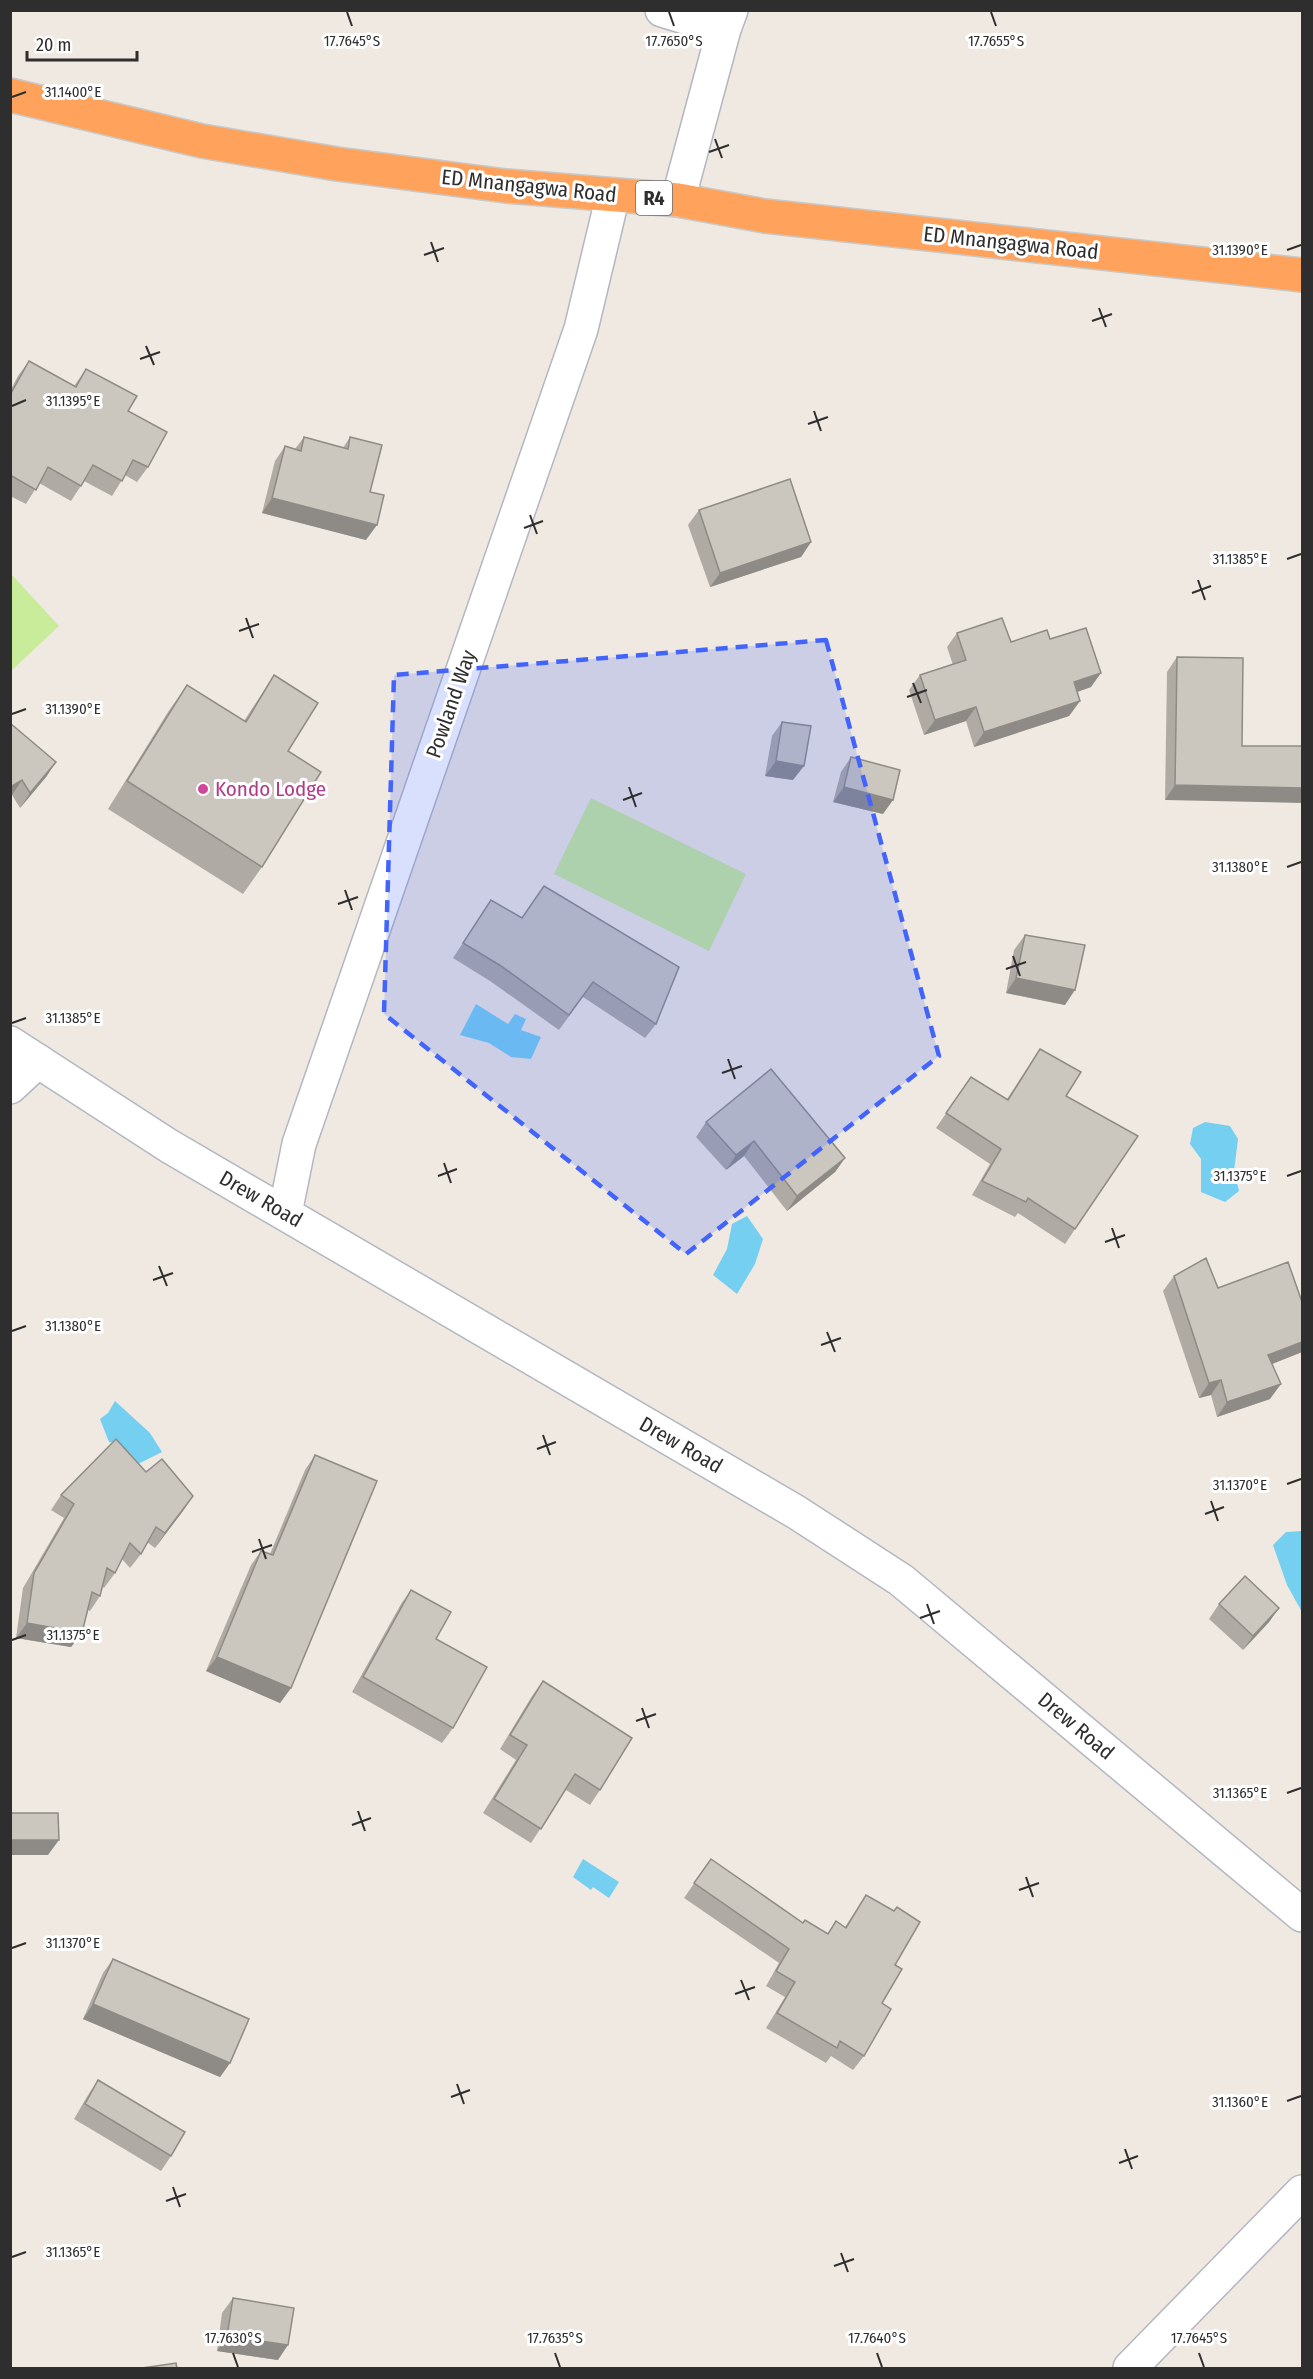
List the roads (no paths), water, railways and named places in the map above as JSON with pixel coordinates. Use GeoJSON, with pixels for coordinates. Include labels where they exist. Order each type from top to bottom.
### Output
{"type":"FeatureCollection","features":[{"type":"Feature","properties":{"kind":"highway","name":"ED Mnangagwa Road"},"geometry":{"type":"LineString","coordinates":[[10,95],[202,141],[337,164],[506,186],[678,200],[765,216],[1302,274]]}},
{"type":"Feature","properties":{"kind":"street"},"geometry":{"type":"LineString","coordinates":[[662,10],[728,20],[678,200]]}},
{"type":"Feature","properties":{"kind":"street","name":"Powland Way"},"geometry":{"type":"LineString","coordinates":[[285,1213],[299,1144],[581,329],[613,195]]}},
{"type":"Feature","properties":{"kind":"street","name":"Drew Road"},"geometry":{"type":"LineString","coordinates":[[10,1043],[169,1146],[796,1512],[901,1580],[1302,1915]]}},
{"type":"Feature","properties":{"kind":"street"},"geometry":{"type":"LineString","coordinates":[[10,1087],[38,1061]]}},
{"type":"Feature","properties":{"kind":"street"},"geometry":{"type":"LineString","coordinates":[[1130,2368],[1302,2192]]}},
{"type":"Feature","properties":{"kind":"water"},"geometry":{"type":"Polygon","coordinates":[[[476,1004],[508,1024],[515,1014],[526,1019],[521,1030],[541,1037],[531,1059],[511,1057],[489,1043],[460,1035],[476,1004]]]}},
{"type":"Feature","properties":{"kind":"water"},"geometry":{"type":"Polygon","coordinates":[[[1205,1122],[1230,1126],[1238,1139],[1234,1171],[1239,1191],[1225,1202],[1201,1192],[1201,1159],[1190,1144],[1193,1128],[1205,1122]]]}},
{"type":"Feature","properties":{"kind":"water"},"geometry":{"type":"Polygon","coordinates":[[[747,1216],[763,1239],[755,1264],[737,1294],[713,1275],[727,1249],[732,1224],[747,1216]]]}},
{"type":"Feature","properties":{"kind":"water"},"geometry":{"type":"Polygon","coordinates":[[[115,1401],[150,1433],[162,1452],[138,1464],[118,1443],[109,1442],[100,1419],[108,1413],[115,1401]]]}},
{"type":"Feature","properties":{"kind":"water"},"geometry":{"type":"Polygon","coordinates":[[[1302,1531],[1302,1612],[1287,1585],[1273,1545],[1286,1532],[1302,1531]]]}},
{"type":"Feature","properties":{"kind":"water"},"geometry":{"type":"Polygon","coordinates":[[[583,1859],[619,1882],[609,1898],[593,1887],[591,1890],[573,1877],[583,1859]]]}},
{"type":"Feature","properties":{"kind":"place","name":"Kondo Lodge"},"geometry":{"type":"Point","coordinates":[203,789]}}]}
